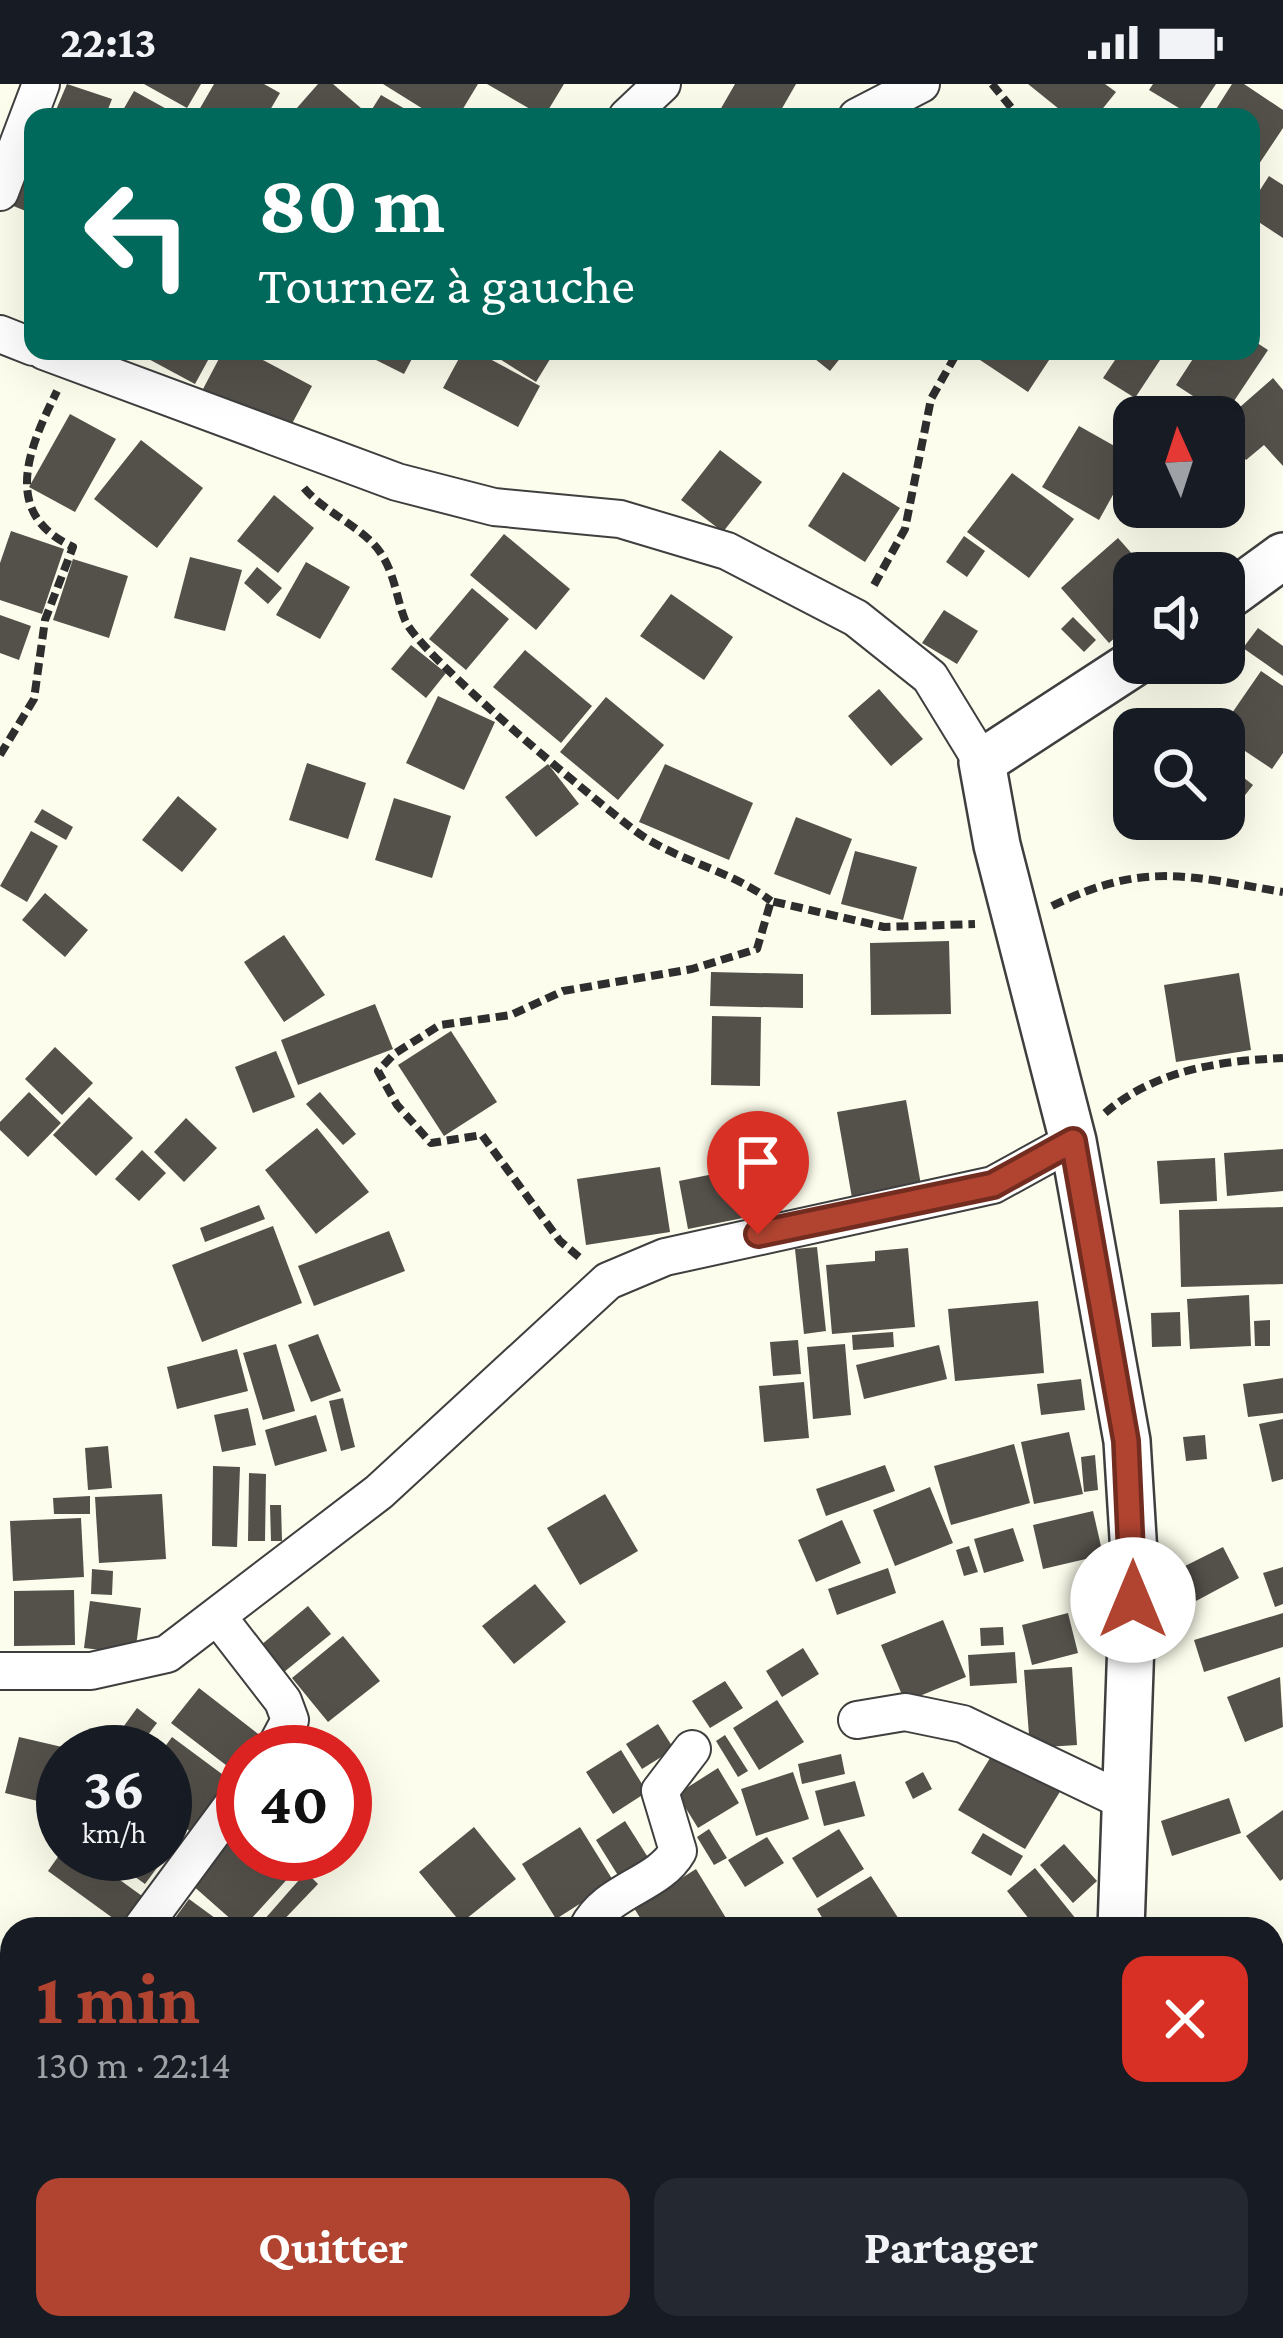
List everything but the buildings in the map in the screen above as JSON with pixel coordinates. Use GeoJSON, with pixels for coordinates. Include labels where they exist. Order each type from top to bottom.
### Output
{"type":"FeatureCollection","features":[{"type":"Feature","properties":{"kind":"street"},"geometry":{"type":"LineString","coordinates":[[637,108],[662,84]]}},
{"type":"Feature","properties":{"kind":"street"},"geometry":{"type":"LineString","coordinates":[[875,108],[922,84]]}},
{"type":"Feature","properties":{"kind":"street"},"geometry":{"type":"LineString","coordinates":[[0,192],[24,127]]}},
{"type":"Feature","properties":{"kind":"street"},"geometry":{"type":"LineString","coordinates":[[68,360],[398,482],[494,507],[620,519],[727,551],[856,618],[930,676],[982,762],[1016,923],[1073,1141],[1126,1441],[1134,1554],[1122,1917]]}},
{"type":"Feature","properties":{"kind":"street"},"geometry":{"type":"LineString","coordinates":[[1245,583],[1283,556]]}},
{"type":"Feature","properties":{"kind":"street"},"geometry":{"type":"LineString","coordinates":[[982,762],[1113,677]]}},
{"type":"Feature","properties":{"kind":"street"},"geometry":{"type":"LineString","coordinates":[[0,1671],[91,1671],[167,1654],[379,1492],[608,1281],[665,1257],[993,1185],[1073,1141]]}},
{"type":"Feature","properties":{"kind":"street"},"geometry":{"type":"LineString","coordinates":[[218,1617],[283,1701],[287,1725]]}},
{"type":"Feature","properties":{"kind":"street"},"geometry":{"type":"LineString","coordinates":[[857,1720],[904,1712],[963,1724],[1128,1803]]}},
{"type":"Feature","properties":{"kind":"street"},"geometry":{"type":"LineString","coordinates":[[594,1917],[599,1909],[671,1864],[678,1851],[660,1791],[692,1749]]}},
{"type":"Feature","properties":{"kind":"street"},"geometry":{"type":"LineString","coordinates":[[150,1917],[216,1828]]}},
{"type":"Feature","properties":{"kind":"path"},"geometry":{"type":"LineString","coordinates":[[992,84],[1012,108]]}},
{"type":"Feature","properties":{"kind":"path"},"geometry":{"type":"LineString","coordinates":[[0,755],[34,699],[45,620],[73,547],[45,535],[30,510],[20,468],[56,360]]}},
{"type":"Feature","properties":{"kind":"path"},"geometry":{"type":"LineString","coordinates":[[856,618],[905,529],[931,399],[953,360]]}},
{"type":"Feature","properties":{"kind":"path"},"geometry":{"type":"LineString","coordinates":[[299,482],[321,508],[378,548],[400,590],[406,622],[470,690],[638,833],[739,877],[771,901],[884,927],[1016,923],[1088,889],[1161,872],[1283,892]]}},
{"type":"Feature","properties":{"kind":"path"},"geometry":{"type":"LineString","coordinates":[[608,1281],[560,1240],[482,1135],[431,1143],[397,1105],[378,1071],[394,1054],[440,1025],[511,1016],[563,991],[692,970],[757,949],[771,901]]}},
{"type":"Feature","properties":{"kind":"path"},"geometry":{"type":"LineString","coordinates":[[1073,1141],[1148,1082],[1247,1060],[1283,1058]]}},
{"type":"Feature","properties":{"kind":"route"},"geometry":{"type":"LineString","coordinates":[[758,1234],[931,1202],[993,1185],[1073,1141],[1126,1441],[1133,1600]]}}]}
